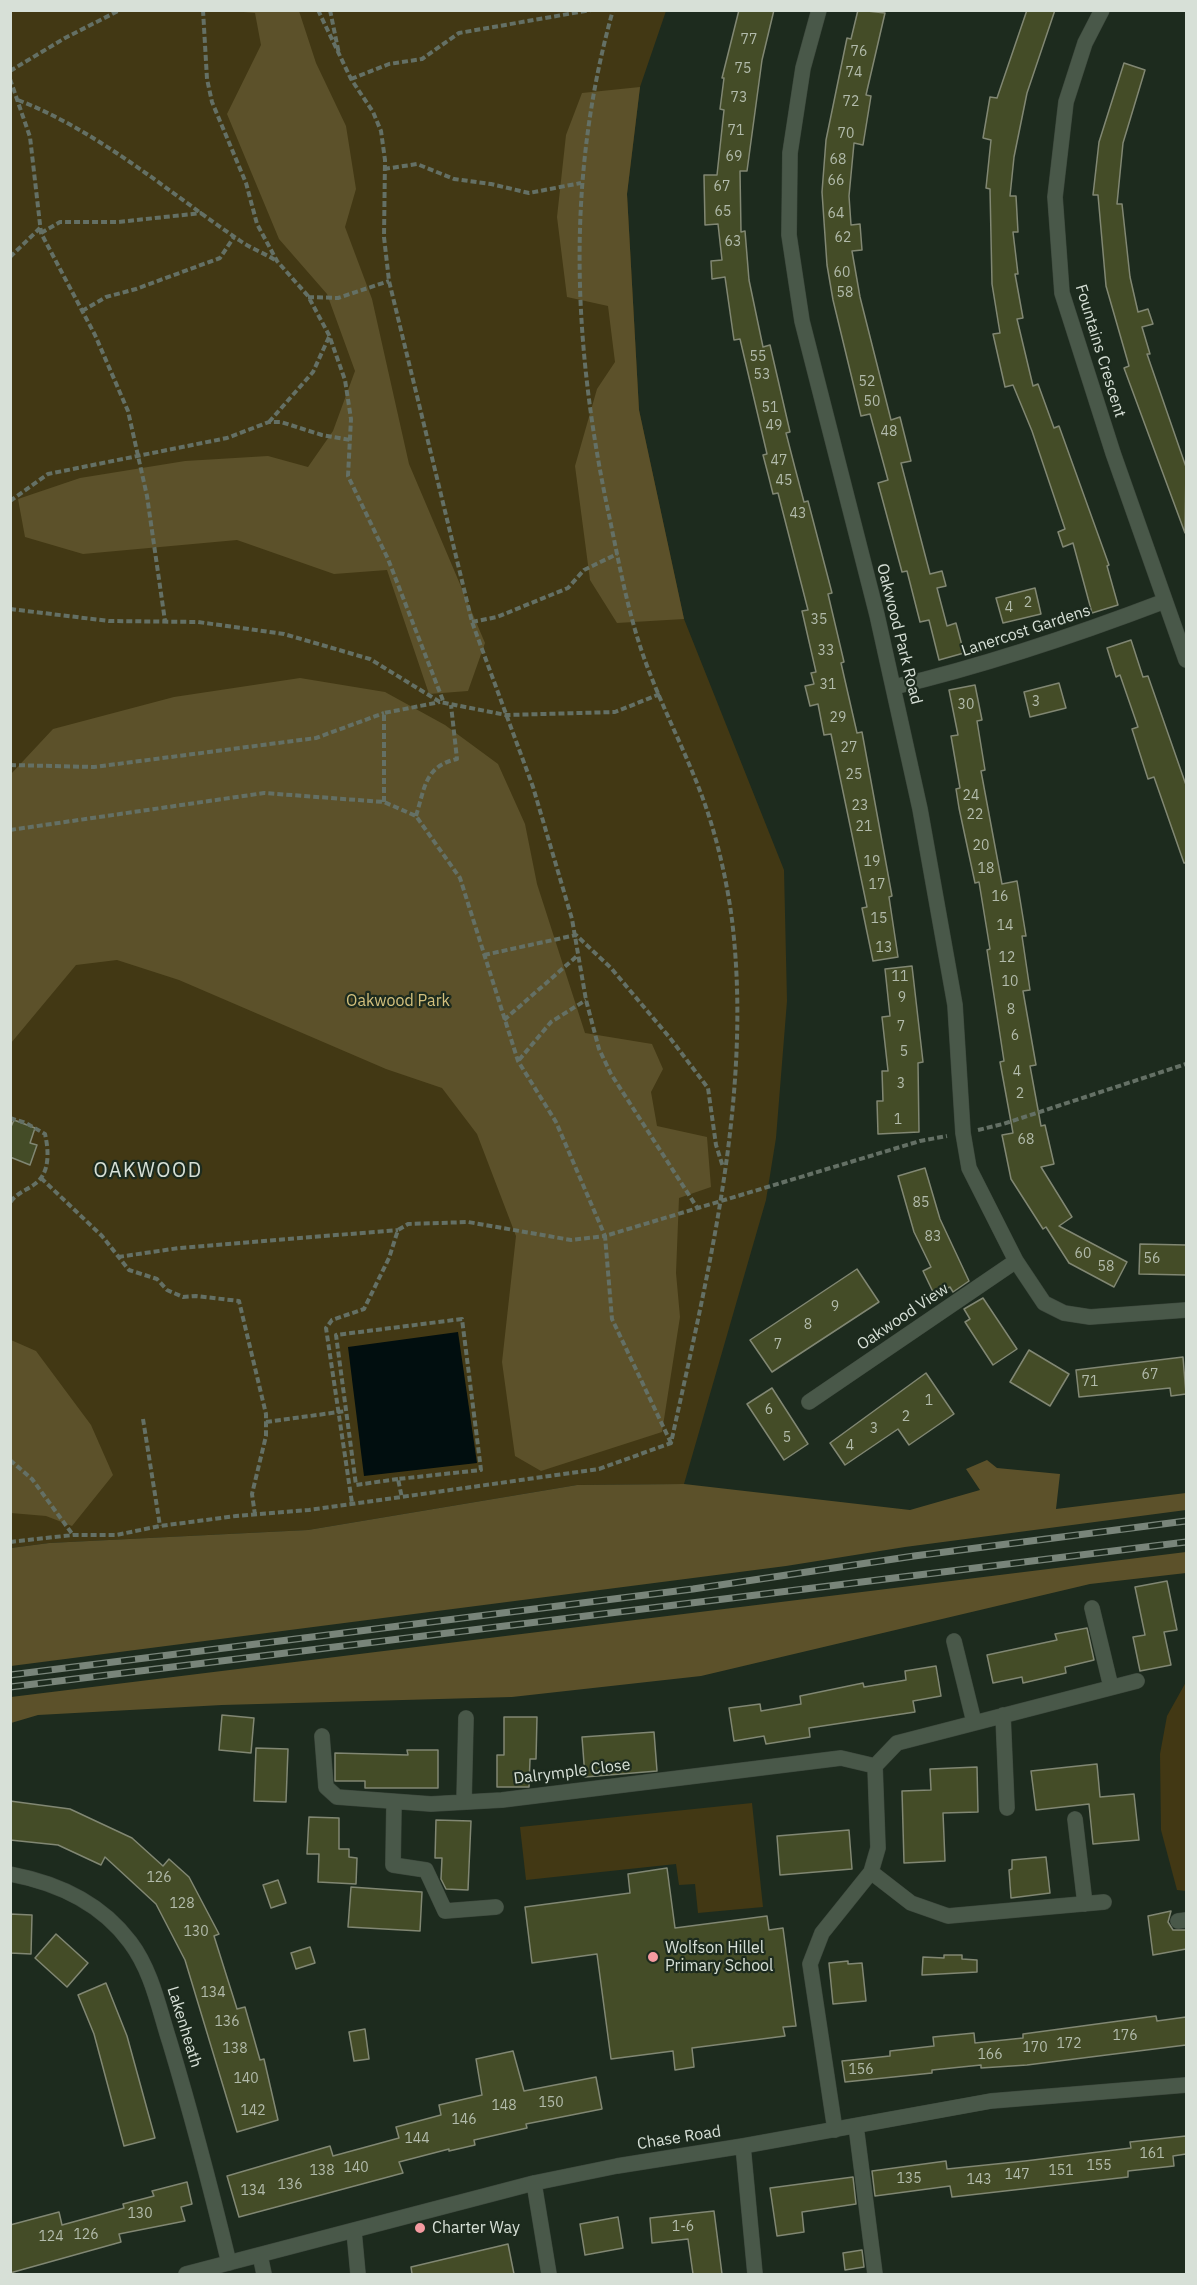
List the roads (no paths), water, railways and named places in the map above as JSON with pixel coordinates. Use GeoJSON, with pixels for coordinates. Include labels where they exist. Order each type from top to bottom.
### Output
{"type":"FeatureCollection","features":[{"type":"Feature","properties":{"kind":"street","name":"Oakwood Park Road"},"geometry":{"type":"LineString","coordinates":[[819,10],[803,68],[790,153],[789,235],[802,321],[894,687],[920,810],[955,1005],[963,1133],[969,1168],[1016,1261],[1044,1303],[1064,1313],[1090,1317],[1116,1317],[1186,1310]]}},
{"type":"Feature","properties":{"kind":"street","name":"Fountains Crescent"},"geometry":{"type":"LineString","coordinates":[[1102,10],[1085,43],[1066,102],[1055,196],[1062,293],[1113,453],[1186,660]]}},
{"type":"Feature","properties":{"kind":"street","name":"Lanercost Gardens"},"geometry":{"type":"LineString","coordinates":[[894,687],[977,667],[1071,638],[1165,601]]}},
{"type":"Feature","properties":{"kind":"street","name":"Oakwood View"},"geometry":{"type":"LineString","coordinates":[[809,1402],[1016,1261]]}},
{"type":"Feature","properties":{"kind":"street"},"geometry":{"type":"LineString","coordinates":[[1092,1608],[1111,1687]]}},
{"type":"Feature","properties":{"kind":"street"},"geometry":{"type":"LineString","coordinates":[[954,1641],[974,1722]]}},
{"type":"Feature","properties":{"kind":"street"},"geometry":{"type":"LineString","coordinates":[[835,2130],[810,1964],[822,1933],[871,1872],[878,1848],[875,1766],[897,1743],[1137,1681]]}},
{"type":"Feature","properties":{"kind":"street"},"geometry":{"type":"LineString","coordinates":[[1003,1714],[1007,1808]]}},
{"type":"Feature","properties":{"kind":"street"},"geometry":{"type":"LineString","coordinates":[[464,1802],[466,1718]]}},
{"type":"Feature","properties":{"kind":"street","name":"Dalrymple Close"},"geometry":{"type":"LineString","coordinates":[[322,1736],[326,1786],[337,1797],[394,1803],[464,1802],[841,1758],[875,1766]]}},
{"type":"Feature","properties":{"kind":"street"},"geometry":{"type":"LineString","coordinates":[[394,1803],[393,1865],[426,1870],[445,1911],[496,1907]]}},
{"type":"Feature","properties":{"kind":"street"},"geometry":{"type":"LineString","coordinates":[[1075,1819],[1085,1904]]}},
{"type":"Feature","properties":{"kind":"street"},"geometry":{"type":"LineString","coordinates":[[871,1872],[911,1903],[948,1916],[1104,1902]]}},
{"type":"Feature","properties":{"kind":"street","name":"Lakenheath"},"geometry":{"type":"LineString","coordinates":[[10,1874],[32,1878],[70,1892],[98,1909],[130,1942],[149,1976],[197,2134],[229,2263]]}},
{"type":"Feature","properties":{"kind":"street","name":"Chase Road"},"geometry":{"type":"LineString","coordinates":[[186,2274],[534,2183],[617,2166],[743,2146],[991,2101],[1186,2085]]}},
{"type":"Feature","properties":{"kind":"street"},"geometry":{"type":"LineString","coordinates":[[856,2126],[875,2274]]}},
{"type":"Feature","properties":{"kind":"street"},"geometry":{"type":"LineString","coordinates":[[743,2146],[755,2274]]}},
{"type":"Feature","properties":{"kind":"street"},"geometry":{"type":"LineString","coordinates":[[534,2183],[549,2274]]}},
{"type":"Feature","properties":{"kind":"street"},"geometry":{"type":"LineString","coordinates":[[354,2231],[358,2274]]}},
{"type":"Feature","properties":{"kind":"street"},"geometry":{"type":"LineString","coordinates":[[260,2255],[264,2274]]}},
{"type":"Feature","properties":{"kind":"railway"},"geometry":{"type":"LineString","coordinates":[[10,1675],[693,1589],[914,1556],[1186,1521]]}},
{"type":"Feature","properties":{"kind":"railway"},"geometry":{"type":"LineString","coordinates":[[10,1687],[1186,1542]]}},
{"type":"Feature","properties":{"kind":"place","name":"Wolfson Hillel Primary School"},"geometry":{"type":"Point","coordinates":[653,1957]}},
{"type":"Feature","properties":{"kind":"place","name":"Charter Way"},"geometry":{"type":"Point","coordinates":[420,2228]}},
{"type":"Feature","properties":{"kind":"district","name":"OAKWOOD"},"geometry":{"type":"Point","coordinates":[148,1171]}},
{"type":"Feature","properties":{"kind":"park label","name":"Oakwood Park"},"geometry":{"type":"Point","coordinates":[398,1001]}}]}
